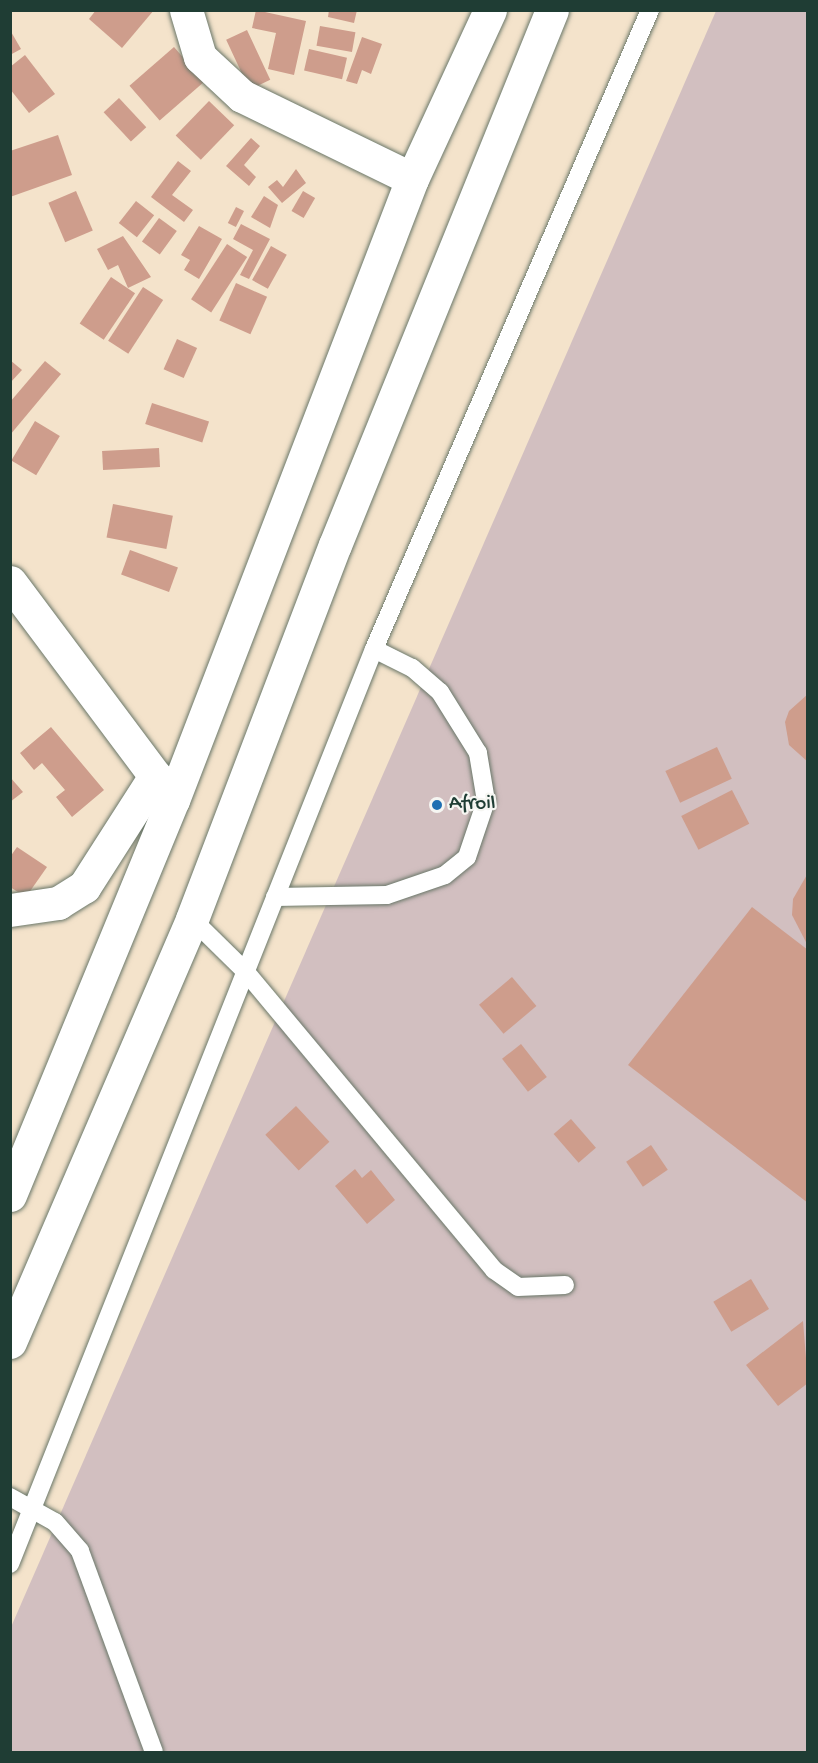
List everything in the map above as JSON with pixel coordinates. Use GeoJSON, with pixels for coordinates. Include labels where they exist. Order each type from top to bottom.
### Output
{"type":"FeatureCollection","features":[{"type":"Feature","properties":{"kind":"main road"},"geometry":{"type":"LineString","coordinates":[[186,10],[200,57],[242,96],[412,178]]}},
{"type":"Feature","properties":{"kind":"main road"},"geometry":{"type":"LineString","coordinates":[[10,1196],[164,788],[412,178],[490,10]]}},
{"type":"Feature","properties":{"kind":"main road"},"geometry":{"type":"LineString","coordinates":[[10,1342],[192,919],[340,534],[552,10]]}},
{"type":"Feature","properties":{"kind":"main road"},"geometry":{"type":"LineString","coordinates":[[10,582],[164,788]]}},
{"type":"Feature","properties":{"kind":"main road"},"geometry":{"type":"LineString","coordinates":[[10,910],[58,903],[84,887],[164,788]]}},
{"type":"Feature","properties":{"kind":"lane"},"geometry":{"type":"LineString","coordinates":[[10,1564],[35,1508],[244,971],[374,649],[650,10]]}},
{"type":"Feature","properties":{"kind":"lane"},"geometry":{"type":"LineString","coordinates":[[275,897],[387,895],[445,875],[467,857],[486,801],[478,753],[440,692],[412,668],[374,649]]}},
{"type":"Feature","properties":{"kind":"lane"},"geometry":{"type":"LineString","coordinates":[[192,919],[244,971],[494,1270],[518,1287],[565,1285]]}},
{"type":"Feature","properties":{"kind":"lane"},"geometry":{"type":"LineString","coordinates":[[10,1497],[35,1508],[80,1551],[154,1752]]}},
{"type":"Feature","properties":{"kind":"shaded area"},"geometry":{"type":"Polygon","coordinates":[[[716,11],[807,11],[807,1752],[11,1752],[11,1627],[716,11]]]}},
{"type":"Feature","properties":{"kind":"building"},"geometry":{"type":"Polygon","coordinates":[[[96,10],[154,10],[122,48],[89,19],[96,10]]]}},
{"type":"Feature","properties":{"kind":"building"},"geometry":{"type":"Polygon","coordinates":[[[256,10],[306,21],[294,75],[268,69],[276,33],[252,28],[256,10]]]}},
{"type":"Feature","properties":{"kind":"building"},"geometry":{"type":"Polygon","coordinates":[[[329,10],[357,10],[354,23],[328,17],[329,10]]]}},
{"type":"Feature","properties":{"kind":"building"},"geometry":{"type":"Polygon","coordinates":[[[320,26],[355,32],[352,52],[317,46],[320,26]]]}},
{"type":"Feature","properties":{"kind":"building"},"geometry":{"type":"Polygon","coordinates":[[[10,30],[21,49],[10,55],[10,30]]]}},
{"type":"Feature","properties":{"kind":"building"},"geometry":{"type":"Polygon","coordinates":[[[247,30],[270,80],[249,90],[226,40],[247,30]]]}},
{"type":"Feature","properties":{"kind":"building"},"geometry":{"type":"Polygon","coordinates":[[[362,37],[382,44],[371,74],[362,70],[357,84],[346,81],[362,37]]]}},
{"type":"Feature","properties":{"kind":"building"},"geometry":{"type":"Polygon","coordinates":[[[174,47],[204,82],[160,120],[129,86],[174,47]]]}},
{"type":"Feature","properties":{"kind":"building"},"geometry":{"type":"Polygon","coordinates":[[[309,49],[347,58],[342,79],[304,70],[309,49]]]}},
{"type":"Feature","properties":{"kind":"building"},"geometry":{"type":"Polygon","coordinates":[[[25,55],[55,94],[29,113],[10,89],[10,67],[25,55]]]}},
{"type":"Feature","properties":{"kind":"building"},"geometry":{"type":"Polygon","coordinates":[[[119,98],[146,127],[131,142],[104,112],[119,98]]]}},
{"type":"Feature","properties":{"kind":"building"},"geometry":{"type":"Polygon","coordinates":[[[209,101],[234,125],[201,160],[176,136],[209,101]]]}},
{"type":"Feature","properties":{"kind":"building"},"geometry":{"type":"Polygon","coordinates":[[[58,135],[72,175],[10,197],[10,151],[58,135]]]}},
{"type":"Feature","properties":{"kind":"building"},"geometry":{"type":"Polygon","coordinates":[[[251,138],[260,146],[244,165],[256,177],[249,186],[226,166],[251,138]]]}},
{"type":"Feature","properties":{"kind":"building"},"geometry":{"type":"Polygon","coordinates":[[[178,161],[191,171],[172,195],[193,210],[184,222],[151,197],[178,161]]]}},
{"type":"Feature","properties":{"kind":"building"},"geometry":{"type":"Polygon","coordinates":[[[296,169],[306,183],[282,203],[268,187],[277,180],[283,187],[296,169]]]}},
{"type":"Feature","properties":{"kind":"building"},"geometry":{"type":"Polygon","coordinates":[[[76,191],[93,231],[65,242],[48,203],[76,191]]]}},
{"type":"Feature","properties":{"kind":"building"},"geometry":{"type":"Polygon","coordinates":[[[303,191],[315,198],[304,218],[292,211],[303,191]]]}},
{"type":"Feature","properties":{"kind":"building"},"geometry":{"type":"Polygon","coordinates":[[[264,196],[278,205],[270,228],[251,217],[264,196]]]}},
{"type":"Feature","properties":{"kind":"building"},"geometry":{"type":"Polygon","coordinates":[[[136,201],[154,215],[137,237],[119,223],[136,201]]]}},
{"type":"Feature","properties":{"kind":"building"},"geometry":{"type":"Polygon","coordinates":[[[236,207],[244,211],[236,227],[228,223],[236,207]]]}},
{"type":"Feature","properties":{"kind":"building"},"geometry":{"type":"Polygon","coordinates":[[[159,218],[177,231],[160,254],[142,241],[159,218]]]}},
{"type":"Feature","properties":{"kind":"building"},"geometry":{"type":"Polygon","coordinates":[[[241,224],[270,239],[249,279],[240,275],[253,250],[233,239],[241,224]]]}},
{"type":"Feature","properties":{"kind":"building"},"geometry":{"type":"Polygon","coordinates":[[[199,226],[222,239],[199,279],[184,270],[190,260],[181,255],[199,226]]]}},
{"type":"Feature","properties":{"kind":"building"},"geometry":{"type":"Polygon","coordinates":[[[123,236],[151,277],[128,288],[118,265],[108,270],[97,249],[123,236]]]}},
{"type":"Feature","properties":{"kind":"building"},"geometry":{"type":"Polygon","coordinates":[[[227,244],[247,257],[211,312],[191,299],[227,244]]]}},
{"type":"Feature","properties":{"kind":"building"},"geometry":{"type":"Polygon","coordinates":[[[271,246],[287,255],[268,289],[252,280],[271,246]]]}},
{"type":"Feature","properties":{"kind":"building"},"geometry":{"type":"Polygon","coordinates":[[[111,277],[135,293],[104,340],[80,323],[111,277]]]}},
{"type":"Feature","properties":{"kind":"building"},"geometry":{"type":"Polygon","coordinates":[[[236,283],[267,297],[250,334],[219,320],[236,283]]]}},
{"type":"Feature","properties":{"kind":"building"},"geometry":{"type":"Polygon","coordinates":[[[143,287],[163,300],[128,354],[108,341],[143,287]]]}},
{"type":"Feature","properties":{"kind":"building"},"geometry":{"type":"Polygon","coordinates":[[[177,339],[197,348],[184,378],[164,369],[177,339]]]}},
{"type":"Feature","properties":{"kind":"building"},"geometry":{"type":"Polygon","coordinates":[[[10,360],[22,370],[10,383],[10,360]]]}},
{"type":"Feature","properties":{"kind":"building"},"geometry":{"type":"Polygon","coordinates":[[[45,361],[61,374],[10,435],[10,402],[45,361]]]}},
{"type":"Feature","properties":{"kind":"building"},"geometry":{"type":"Polygon","coordinates":[[[152,403],[209,422],[202,442],[145,424],[152,403]]]}},
{"type":"Feature","properties":{"kind":"building"},"geometry":{"type":"Polygon","coordinates":[[[35,421],[60,436],[36,475],[11,460],[35,421]]]}},
{"type":"Feature","properties":{"kind":"building"},"geometry":{"type":"Polygon","coordinates":[[[159,448],[160,467],[103,470],[102,451],[159,448]]]}},
{"type":"Feature","properties":{"kind":"building"},"geometry":{"type":"Polygon","coordinates":[[[113,504],[173,516],[166,549],[107,537],[113,504]]]}},
{"type":"Feature","properties":{"kind":"building"},"geometry":{"type":"Polygon","coordinates":[[[130,550],[178,567],[169,592],[121,574],[130,550]]]}},
{"type":"Feature","properties":{"kind":"building"},"geometry":{"type":"Polygon","coordinates":[[[808,694],[808,762],[789,745],[785,722],[789,711],[808,694]]]}},
{"type":"Feature","properties":{"kind":"building"},"geometry":{"type":"Polygon","coordinates":[[[51,727],[104,790],[72,817],[56,797],[65,790],[42,763],[34,770],[20,753],[51,727]]]}},
{"type":"Feature","properties":{"kind":"building"},"geometry":{"type":"Polygon","coordinates":[[[717,747],[732,779],[680,803],[665,771],[717,747]]]}},
{"type":"Feature","properties":{"kind":"building"},"geometry":{"type":"Polygon","coordinates":[[[10,777],[23,792],[10,802],[10,777]]]}},
{"type":"Feature","properties":{"kind":"building"},"geometry":{"type":"Polygon","coordinates":[[[732,790],[749,824],[698,850],[681,816],[732,790]]]}},
{"type":"Feature","properties":{"kind":"building"},"geometry":{"type":"Polygon","coordinates":[[[17,847],[47,867],[26,897],[10,887],[10,857],[17,847]]]}},
{"type":"Feature","properties":{"kind":"building"},"geometry":{"type":"Polygon","coordinates":[[[808,873],[808,946],[792,915],[793,899],[808,873]]]}},
{"type":"Feature","properties":{"kind":"building"},"geometry":{"type":"Polygon","coordinates":[[[752,907],[808,950],[808,1203],[628,1065],[752,907]]]}},
{"type":"Feature","properties":{"kind":"building"},"geometry":{"type":"Polygon","coordinates":[[[512,977],[536,1006],[503,1034],[479,1005],[512,977]]]}},
{"type":"Feature","properties":{"kind":"building"},"geometry":{"type":"Polygon","coordinates":[[[521,1044],[547,1077],[528,1092],[502,1059],[521,1044]]]}},
{"type":"Feature","properties":{"kind":"building"},"geometry":{"type":"Polygon","coordinates":[[[296,1106],[329,1142],[299,1170],[265,1135],[296,1106]]]}},
{"type":"Feature","properties":{"kind":"building"},"geometry":{"type":"Polygon","coordinates":[[[571,1119],[596,1148],[579,1163],[554,1134],[571,1119]]]}},
{"type":"Feature","properties":{"kind":"building"},"geometry":{"type":"Polygon","coordinates":[[[651,1145],[668,1170],[643,1187],[626,1162],[651,1145]]]}},
{"type":"Feature","properties":{"kind":"building"},"geometry":{"type":"Polygon","coordinates":[[[355,1169],[362,1178],[371,1170],[395,1200],[367,1224],[335,1186],[355,1169]]]}},
{"type":"Feature","properties":{"kind":"building"},"geometry":{"type":"Polygon","coordinates":[[[751,1279],[769,1309],[731,1332],[713,1302],[751,1279]]]}},
{"type":"Feature","properties":{"kind":"building"},"geometry":{"type":"Polygon","coordinates":[[[803,1321],[808,1383],[778,1406],[746,1365],[803,1321]]]}},
{"type":"Feature","properties":{"kind":"place","name":"Afroil"},"geometry":{"type":"Point","coordinates":[437,805]}}]}
